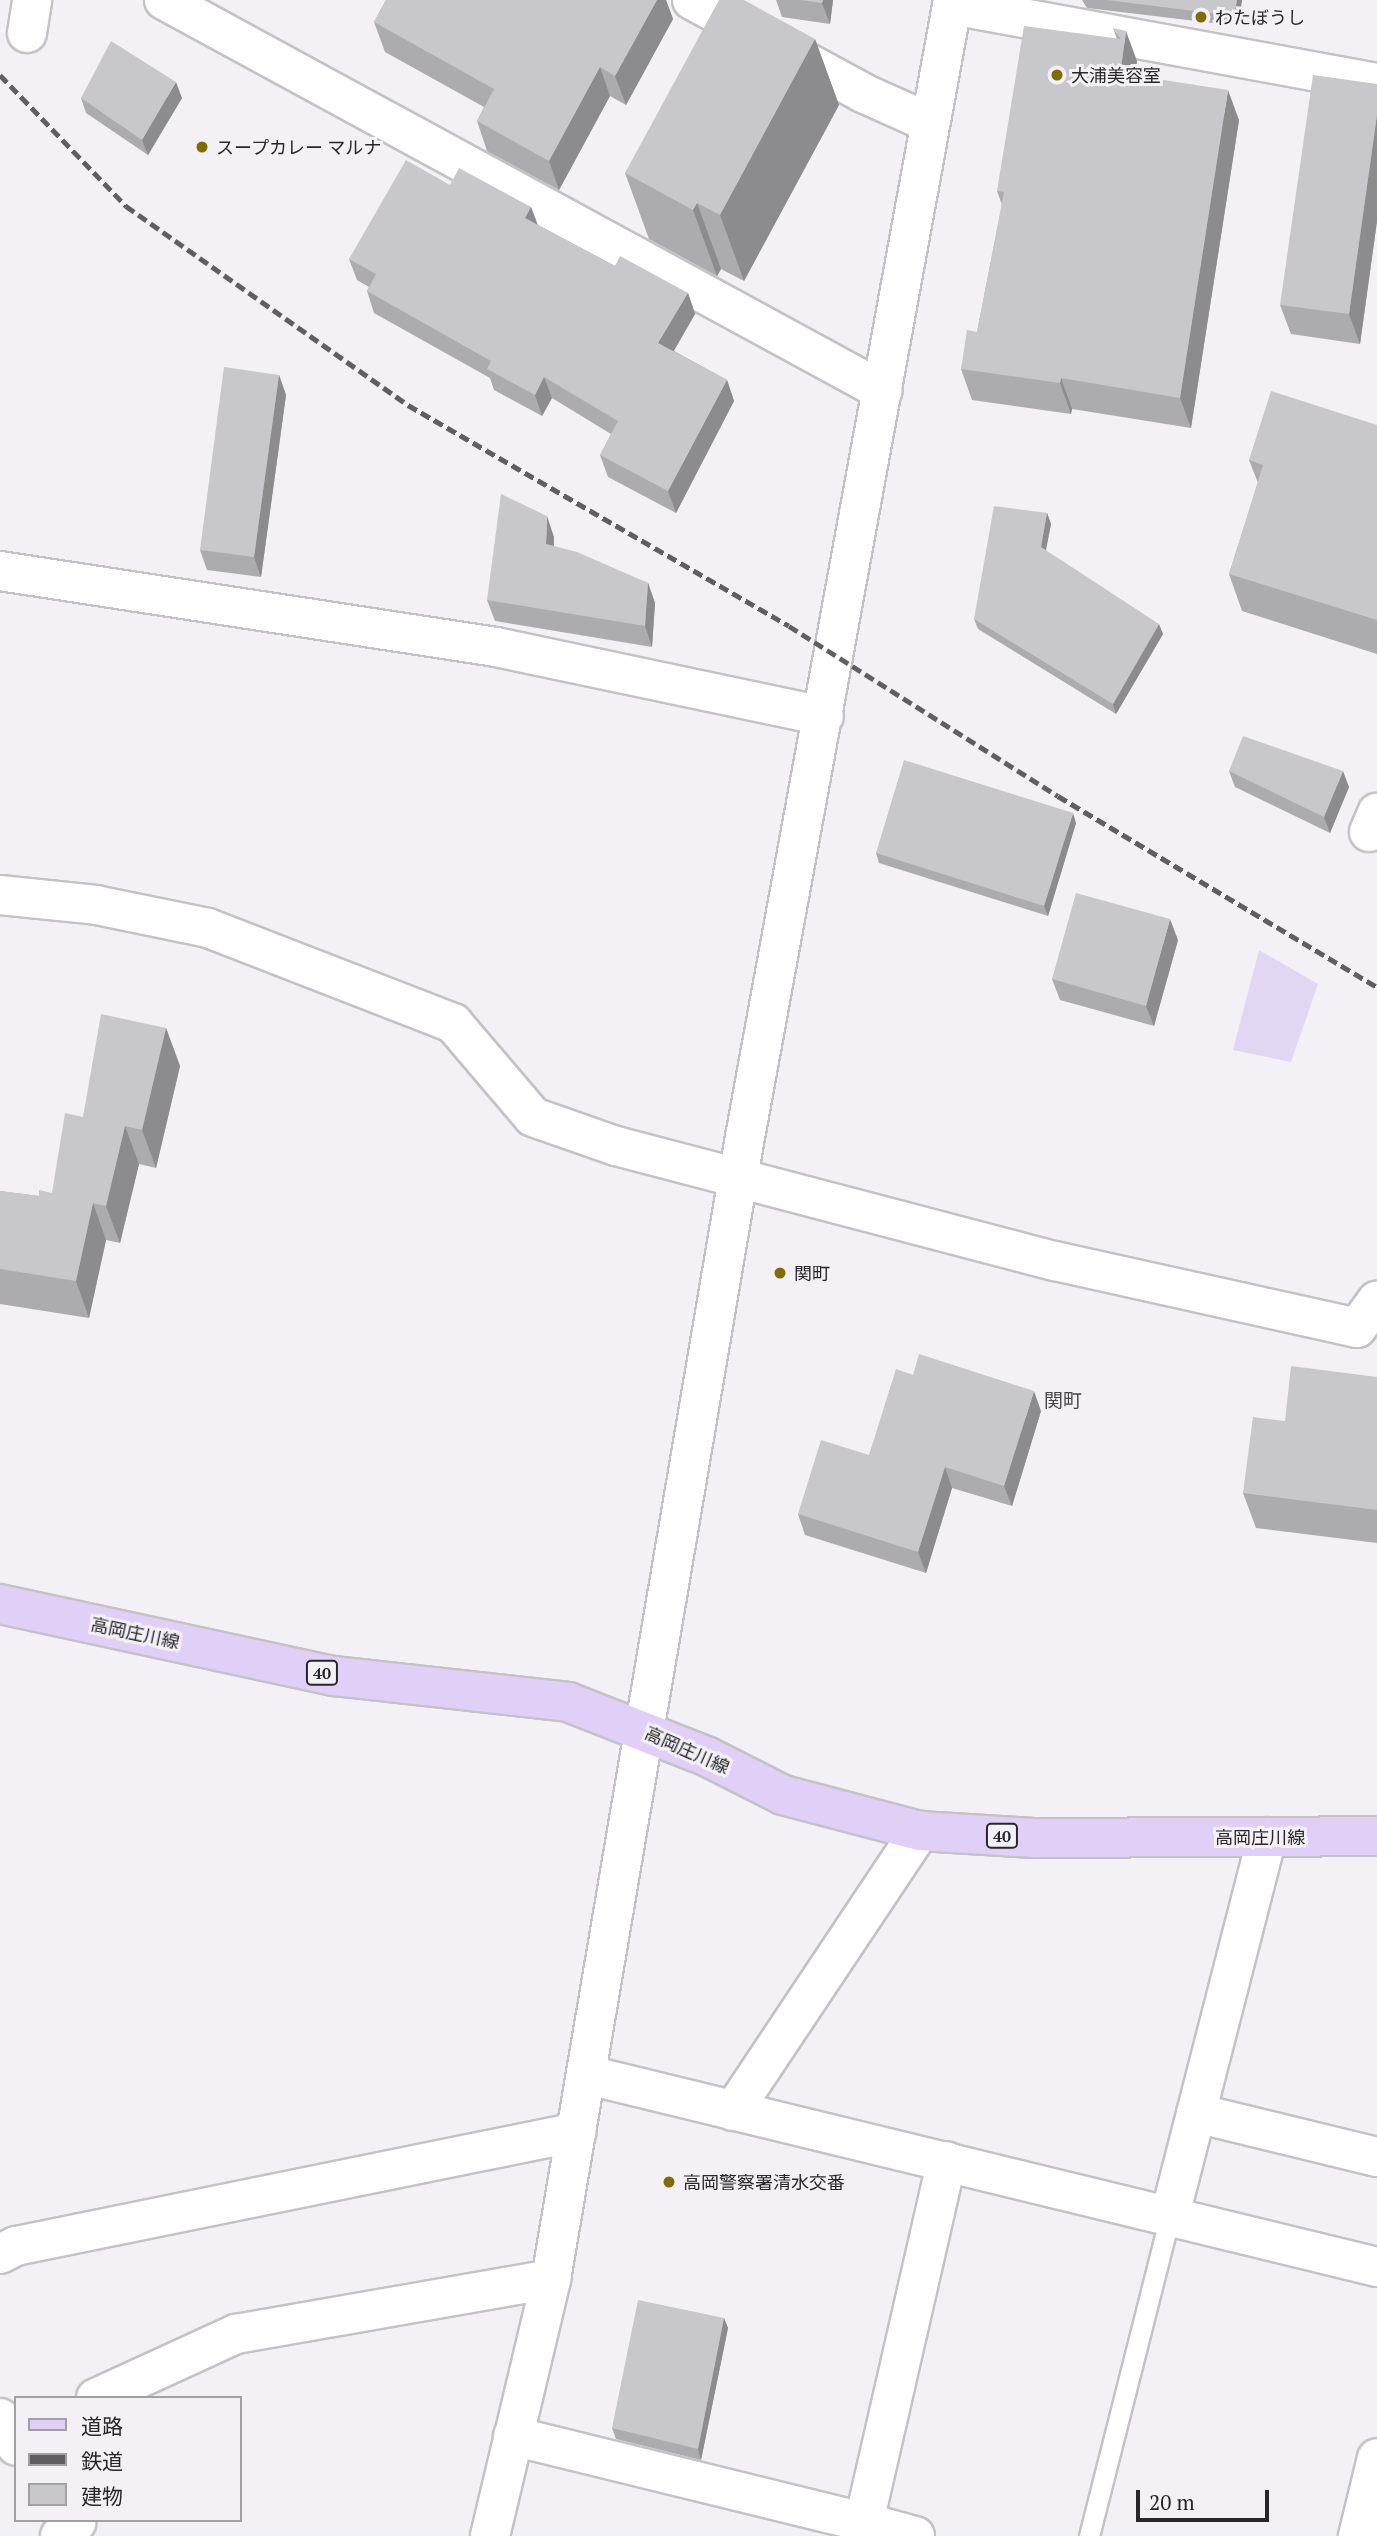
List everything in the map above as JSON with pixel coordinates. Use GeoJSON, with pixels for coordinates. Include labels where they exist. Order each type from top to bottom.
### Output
{"type":"FeatureCollection","features":[{"type":"Feature","properties":{"kind":"main road","name":"高岡庄川線"},"geometry":{"type":"LineString","coordinates":[[0,1604],[334,1676],[568,1702],[645,1731],[783,1795],[920,1831],[1034,1838],[1377,1836]]}},
{"type":"Feature","properties":{"kind":"street"},"geometry":{"type":"LineString","coordinates":[[164,0],[883,391]]}},
{"type":"Feature","properties":{"kind":"street"},"geometry":{"type":"LineString","coordinates":[[692,0],[863,93],[930,123]]}},
{"type":"Feature","properties":{"kind":"street"},"geometry":{"type":"LineString","coordinates":[[490,2536],[551,2279],[588,2075],[738,1177],[953,2],[1377,83]]}},
{"type":"Feature","properties":{"kind":"street"},"geometry":{"type":"LineString","coordinates":[[0,571],[496,647],[824,716]]}},
{"type":"Feature","properties":{"kind":"street"},"geometry":{"type":"LineString","coordinates":[[0,895],[96,905],[221,933],[453,1023],[533,1117],[616,1146],[1055,1261],[1357,1328],[1377,1300]]}},
{"type":"Feature","properties":{"kind":"street"},"geometry":{"type":"LineString","coordinates":[[733,2111],[920,1831]]}},
{"type":"Feature","properties":{"kind":"street"},"geometry":{"type":"LineString","coordinates":[[1170,2215],[1267,1837]]}},
{"type":"Feature","properties":{"kind":"street"},"geometry":{"type":"LineString","coordinates":[[588,2075],[1377,2267]]}},
{"type":"Feature","properties":{"kind":"street"},"geometry":{"type":"LineString","coordinates":[[1196,2113],[1377,2157]]}},
{"type":"Feature","properties":{"kind":"street"},"geometry":{"type":"LineString","coordinates":[[0,2254],[16,2246],[577,2133]]}},
{"type":"Feature","properties":{"kind":"street"},"geometry":{"type":"LineString","coordinates":[[864,2522],[947,2161]]}},
{"type":"Feature","properties":{"kind":"street"},"geometry":{"type":"LineString","coordinates":[[100,2396],[236,2334],[551,2279]]}},
{"type":"Feature","properties":{"kind":"street"},"geometry":{"type":"LineString","coordinates":[[513,2436],[915,2536]]}},
{"type":"Feature","properties":{"kind":"street"},"geometry":{"type":"LineString","coordinates":[[1358,2536],[1377,2458]]}},
{"type":"Feature","properties":{"kind":"lane"},"geometry":{"type":"LineString","coordinates":[[1089,2536],[1170,2215]]}},
{"type":"Feature","properties":{"kind":"shaded area"},"geometry":{"type":"Polygon","coordinates":[[[1259,950],[1318,984],[1291,1062],[1233,1050],[1259,950]]]}},
{"type":"Feature","properties":{"kind":"building"},"geometry":{"type":"Polygon","coordinates":[[[386,0],[657,0],[615,76],[600,67],[549,161],[477,121],[494,89],[374,22],[386,0]]]}},
{"type":"Feature","properties":{"kind":"building"},"geometry":{"type":"Polygon","coordinates":[[[719,0],[744,0],[815,39],[720,215],[697,203],[693,210],[625,173],[719,0]]]}},
{"type":"Feature","properties":{"kind":"building"},"geometry":{"type":"Polygon","coordinates":[[[800,0],[823,0],[822,3],[800,0]]]}},
{"type":"Feature","properties":{"kind":"building"},"geometry":{"type":"Polygon","coordinates":[[[1107,0],[1237,0],[1234,16],[1107,0]]]}},
{"type":"Feature","properties":{"kind":"building"},"geometry":{"type":"Polygon","coordinates":[[[1024,26],[1121,39],[1113,28],[1126,31],[1121,68],[1145,71],[1144,77],[1228,90],[1180,398],[1061,378],[1060,383],[961,369],[967,330],[977,332],[1004,192],[997,191],[1024,26]]]}},
{"type":"Feature","properties":{"kind":"building"},"geometry":{"type":"Polygon","coordinates":[[[111,41],[176,82],[142,140],[81,98],[111,41]]]}},
{"type":"Feature","properties":{"kind":"building"},"geometry":{"type":"Polygon","coordinates":[[[1313,75],[1377,84],[1377,115],[1349,314],[1280,305],[1313,75]]]}},
{"type":"Feature","properties":{"kind":"building"},"geometry":{"type":"Polygon","coordinates":[[[406,160],[450,185],[459,168],[531,207],[525,218],[615,266],[620,256],[688,293],[658,343],[727,380],[668,491],[600,455],[618,421],[544,377],[535,395],[487,369],[491,361],[367,291],[376,274],[349,259],[406,160]]]}},
{"type":"Feature","properties":{"kind":"building"},"geometry":{"type":"Polygon","coordinates":[[[224,367],[279,375],[254,557],[200,550],[224,367]]]}},
{"type":"Feature","properties":{"kind":"building"},"geometry":{"type":"Polygon","coordinates":[[[1271,391],[1377,425],[1377,620],[1229,574],[1263,465],[1249,460],[1271,391]]]}},
{"type":"Feature","properties":{"kind":"building"},"geometry":{"type":"Polygon","coordinates":[[[501,494],[547,516],[546,544],[577,552],[648,583],[645,626],[487,600],[501,494]]]}},
{"type":"Feature","properties":{"kind":"building"},"geometry":{"type":"Polygon","coordinates":[[[994,506],[1047,513],[1041,547],[1159,624],[1113,704],[974,619],[994,506]]]}},
{"type":"Feature","properties":{"kind":"building"},"geometry":{"type":"Polygon","coordinates":[[[1243,736],[1343,771],[1324,817],[1229,771],[1243,736]]]}},
{"type":"Feature","properties":{"kind":"building"},"geometry":{"type":"Polygon","coordinates":[[[904,760],[1073,813],[1044,906],[876,853],[904,760]]]}},
{"type":"Feature","properties":{"kind":"building"},"geometry":{"type":"Polygon","coordinates":[[[1076,893],[1170,919],[1146,1006],[1052,979],[1076,893]]]}},
{"type":"Feature","properties":{"kind":"building"},"geometry":{"type":"Polygon","coordinates":[[[101,1014],[166,1028],[142,1130],[125,1126],[106,1206],[93,1203],[76,1281],[0,1269],[0,1191],[39,1196],[39,1190],[52,1193],[65,1113],[83,1117],[101,1014]]]}},
{"type":"Feature","properties":{"kind":"building"},"geometry":{"type":"Polygon","coordinates":[[[919,1354],[1034,1391],[1004,1486],[945,1467],[918,1552],[798,1514],[821,1440],[869,1455],[896,1369],[913,1375],[919,1354]]]}},
{"type":"Feature","properties":{"kind":"building"},"geometry":{"type":"Polygon","coordinates":[[[1291,1366],[1377,1377],[1377,1510],[1243,1493],[1253,1417],[1285,1421],[1291,1366]]]}},
{"type":"Feature","properties":{"kind":"building"},"geometry":{"type":"Polygon","coordinates":[[[638,2300],[724,2318],[698,2449],[612,2428],[638,2300]]]}},
{"type":"Feature","properties":{"kind":"railway"},"geometry":{"type":"LineString","coordinates":[[0,75],[126,206],[408,405],[789,626],[1058,796],[1377,987]]}},
{"type":"Feature","properties":{"kind":"place","name":"わたぼうし"},"geometry":{"type":"Point","coordinates":[1201,17]}},
{"type":"Feature","properties":{"kind":"place","name":"大浦美容室"},"geometry":{"type":"Point","coordinates":[1057,75]}},
{"type":"Feature","properties":{"kind":"place","name":"スープカレー マルナ"},"geometry":{"type":"Point","coordinates":[202,147]}},
{"type":"Feature","properties":{"kind":"place","name":"関町"},"geometry":{"type":"Point","coordinates":[780,1273]}},
{"type":"Feature","properties":{"kind":"place","name":"高岡警察署清水交番"},"geometry":{"type":"Point","coordinates":[669,2182]}},
{"type":"Feature","properties":{"kind":"district","name":"関町"},"geometry":{"type":"Point","coordinates":[1063,1400]}}]}
